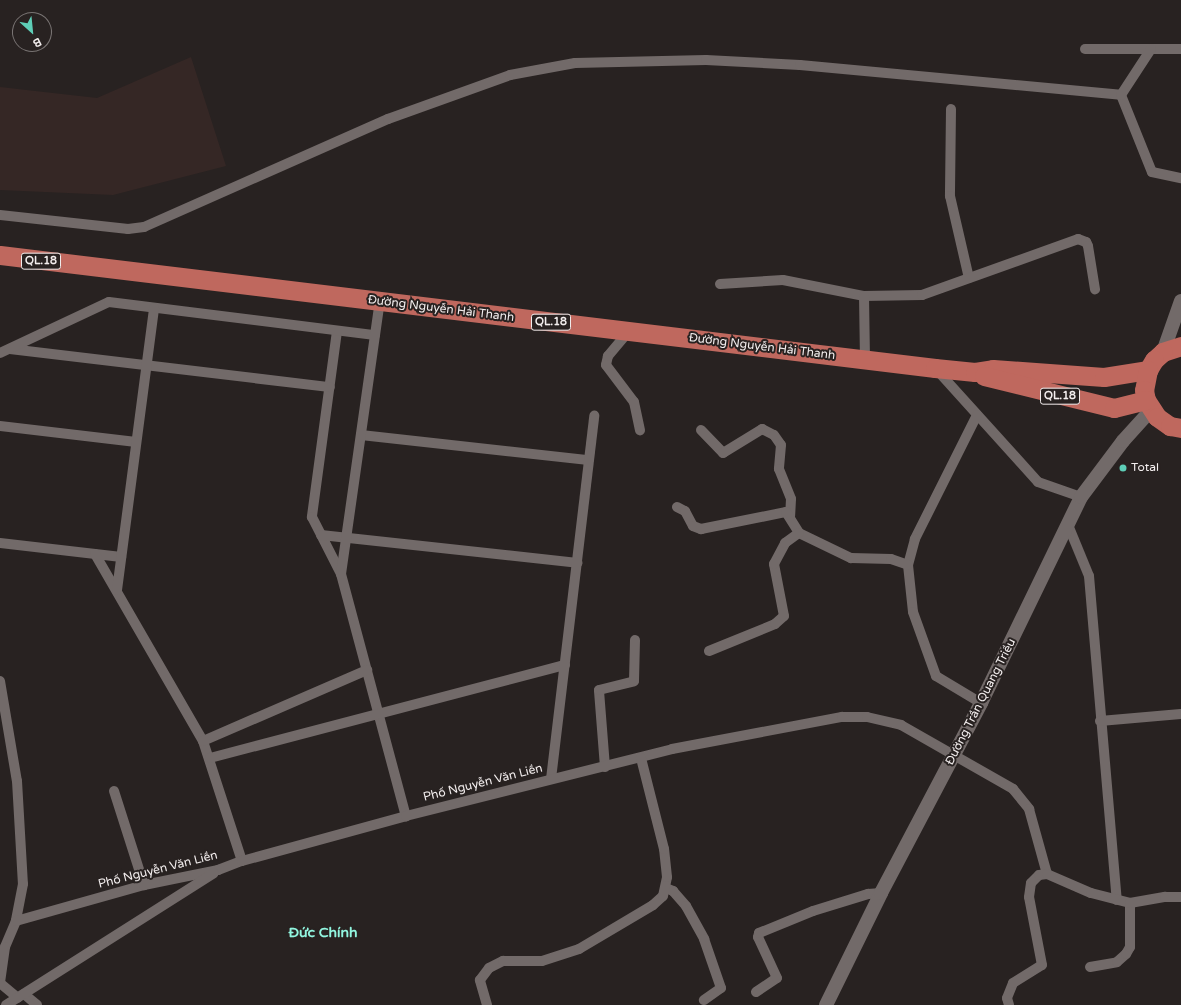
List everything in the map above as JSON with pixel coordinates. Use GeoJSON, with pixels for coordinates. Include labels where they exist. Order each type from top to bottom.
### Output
{"type":"FeatureCollection","features":[{"type":"Feature","properties":{"kind":"highway","name":"Đường Nguyễn Hải Thanh"},"geometry":{"type":"LineString","coordinates":[[0,255],[121,271],[935,368],[975,372],[993,369],[1104,377],[1148,370]]}},
{"type":"Feature","properties":{"kind":"highway"},"geometry":{"type":"LineString","coordinates":[[1180,431],[1163,422],[1149,405],[1145,385],[1148,370],[1163,352],[1181,346]]}},
{"type":"Feature","properties":{"kind":"highway","name":"Đường Nguyễn Hải Thanh"},"geometry":{"type":"LineString","coordinates":[[975,372],[993,380],[1114,408],[1149,405]]}},
{"type":"Feature","properties":{"kind":"main road"},"geometry":{"type":"LineString","coordinates":[[1163,352],[1181,302]]}},
{"type":"Feature","properties":{"kind":"main road","name":"Đường Trần Quang Triều"},"geometry":{"type":"LineString","coordinates":[[826,1005],[881,893],[981,703],[1081,497],[1149,405]]}},
{"type":"Feature","properties":{"kind":"street"},"geometry":{"type":"LineString","coordinates":[[1085,48],[1181,50]]}},
{"type":"Feature","properties":{"kind":"street"},"geometry":{"type":"LineString","coordinates":[[1122,95],[1151,49]]}},
{"type":"Feature","properties":{"kind":"street"},"geometry":{"type":"LineString","coordinates":[[0,215],[128,229],[144,227],[388,119],[510,75],[575,63],[706,60],[800,65],[1122,95]]}},
{"type":"Feature","properties":{"kind":"street"},"geometry":{"type":"LineString","coordinates":[[1122,95],[1152,172],[1181,178]]}},
{"type":"Feature","properties":{"kind":"street"},"geometry":{"type":"LineString","coordinates":[[951,109],[950,196],[969,278]]}},
{"type":"Feature","properties":{"kind":"street"},"geometry":{"type":"LineString","coordinates":[[720,284],[783,280],[864,296],[922,295],[1019,259],[1082,240],[1088,246],[1095,288]]}},
{"type":"Feature","properties":{"kind":"street"},"geometry":{"type":"LineString","coordinates":[[864,296],[865,360]]}},
{"type":"Feature","properties":{"kind":"street"},"geometry":{"type":"LineString","coordinates":[[341,574],[380,301]]}},
{"type":"Feature","properties":{"kind":"street"},"geometry":{"type":"LineString","coordinates":[[4,351],[109,302],[375,335]]}},
{"type":"Feature","properties":{"kind":"street"},"geometry":{"type":"LineString","coordinates":[[117,590],[154,308]]}},
{"type":"Feature","properties":{"kind":"street"},"geometry":{"type":"LineString","coordinates":[[338,330],[312,517],[341,574],[406,816]]}},
{"type":"Feature","properties":{"kind":"street"},"geometry":{"type":"LineString","coordinates":[[629,331],[608,356],[606,365],[634,402],[640,430]]}},
{"type":"Feature","properties":{"kind":"street"},"geometry":{"type":"LineString","coordinates":[[4,351],[146,364],[330,387]]}},
{"type":"Feature","properties":{"kind":"street"},"geometry":{"type":"LineString","coordinates":[[935,368],[1038,482],[1081,497]]}},
{"type":"Feature","properties":{"kind":"street"},"geometry":{"type":"LineString","coordinates":[[977,415],[915,539],[908,565],[913,612],[936,676],[981,703]]}},
{"type":"Feature","properties":{"kind":"street"},"geometry":{"type":"LineString","coordinates":[[552,779],[594,416]]}},
{"type":"Feature","properties":{"kind":"street"},"geometry":{"type":"LineString","coordinates":[[0,426],[136,442]]}},
{"type":"Feature","properties":{"kind":"street"},"geometry":{"type":"LineString","coordinates":[[701,430],[723,453],[762,429],[774,435],[781,445],[779,469],[791,499],[790,516]]}},
{"type":"Feature","properties":{"kind":"street"},"geometry":{"type":"LineString","coordinates":[[361,434],[589,460]]}},
{"type":"Feature","properties":{"kind":"street"},"geometry":{"type":"LineString","coordinates":[[677,507],[685,511],[693,526],[701,529],[786,512],[790,516],[799,533],[851,558],[891,559],[908,565]]}},
{"type":"Feature","properties":{"kind":"street"},"geometry":{"type":"LineString","coordinates":[[1068,525],[1089,576],[1100,721],[1117,900]]}},
{"type":"Feature","properties":{"kind":"street"},"geometry":{"type":"LineString","coordinates":[[709,651],[775,624],[784,616],[774,564],[785,543],[799,533]]}},
{"type":"Feature","properties":{"kind":"street"},"geometry":{"type":"LineString","coordinates":[[321,535],[577,563]]}},
{"type":"Feature","properties":{"kind":"street"},"geometry":{"type":"LineString","coordinates":[[0,543],[121,557]]}},
{"type":"Feature","properties":{"kind":"street"},"geometry":{"type":"LineString","coordinates":[[95,554],[203,741],[210,758],[242,861]]}},
{"type":"Feature","properties":{"kind":"street"},"geometry":{"type":"LineString","coordinates":[[605,766],[599,690],[634,681],[635,640]]}},
{"type":"Feature","properties":{"kind":"street"},"geometry":{"type":"LineString","coordinates":[[210,758],[565,665]]}},
{"type":"Feature","properties":{"kind":"street"},"geometry":{"type":"LineString","coordinates":[[203,741],[367,670]]}},
{"type":"Feature","properties":{"kind":"street"},"geometry":{"type":"LineString","coordinates":[[0,682],[18,782],[22,834],[23,884],[16,921],[3,945],[0,984],[37,1005]]}},
{"type":"Feature","properties":{"kind":"street"},"geometry":{"type":"LineString","coordinates":[[1100,721],[1181,714]]}},
{"type":"Feature","properties":{"kind":"street","name":"Phố Nguyễn Văn Liền"},"geometry":{"type":"LineString","coordinates":[[16,921],[144,885],[218,870],[242,861],[406,816],[672,749],[842,717],[867,717],[894,723],[1013,789],[1023,799],[1029,809],[1047,874]]}},
{"type":"Feature","properties":{"kind":"street"},"geometry":{"type":"LineString","coordinates":[[487,1005],[480,980],[489,968],[503,961],[546,960],[579,949],[653,905],[663,896],[666,888],[664,849],[641,758]]}},
{"type":"Feature","properties":{"kind":"street"},"geometry":{"type":"LineString","coordinates":[[114,791],[144,885]]}},
{"type":"Feature","properties":{"kind":"street"},"geometry":{"type":"LineString","coordinates":[[6,1005],[218,870]]}},
{"type":"Feature","properties":{"kind":"street"},"geometry":{"type":"LineString","coordinates":[[1009,1005],[1007,998],[1013,983],[1042,965],[1029,897],[1031,883],[1039,875],[1047,874],[1091,893],[1130,903],[1165,897],[1181,897]]}},
{"type":"Feature","properties":{"kind":"street"},"geometry":{"type":"LineString","coordinates":[[666,888],[681,898],[689,911],[704,939],[721,988],[704,1000]]}},
{"type":"Feature","properties":{"kind":"street"},"geometry":{"type":"LineString","coordinates":[[756,992],[777,978],[758,937],[759,933],[813,911],[868,894],[881,893]]}},
{"type":"Feature","properties":{"kind":"street"},"geometry":{"type":"LineString","coordinates":[[1090,967],[1117,962],[1126,954],[1130,947],[1130,903]]}},
{"type":"Feature","properties":{"kind":"shaded area"},"geometry":{"type":"Polygon","coordinates":[[[191,57],[226,166],[113,195],[0,190],[0,87],[97,98],[191,57]]]}},
{"type":"Feature","properties":{"kind":"place","name":"Total"},"geometry":{"type":"Point","coordinates":[1123,468]}},
{"type":"Feature","properties":{"kind":"district","name":"Đức Chính"},"geometry":{"type":"Point","coordinates":[323,933]}}]}
